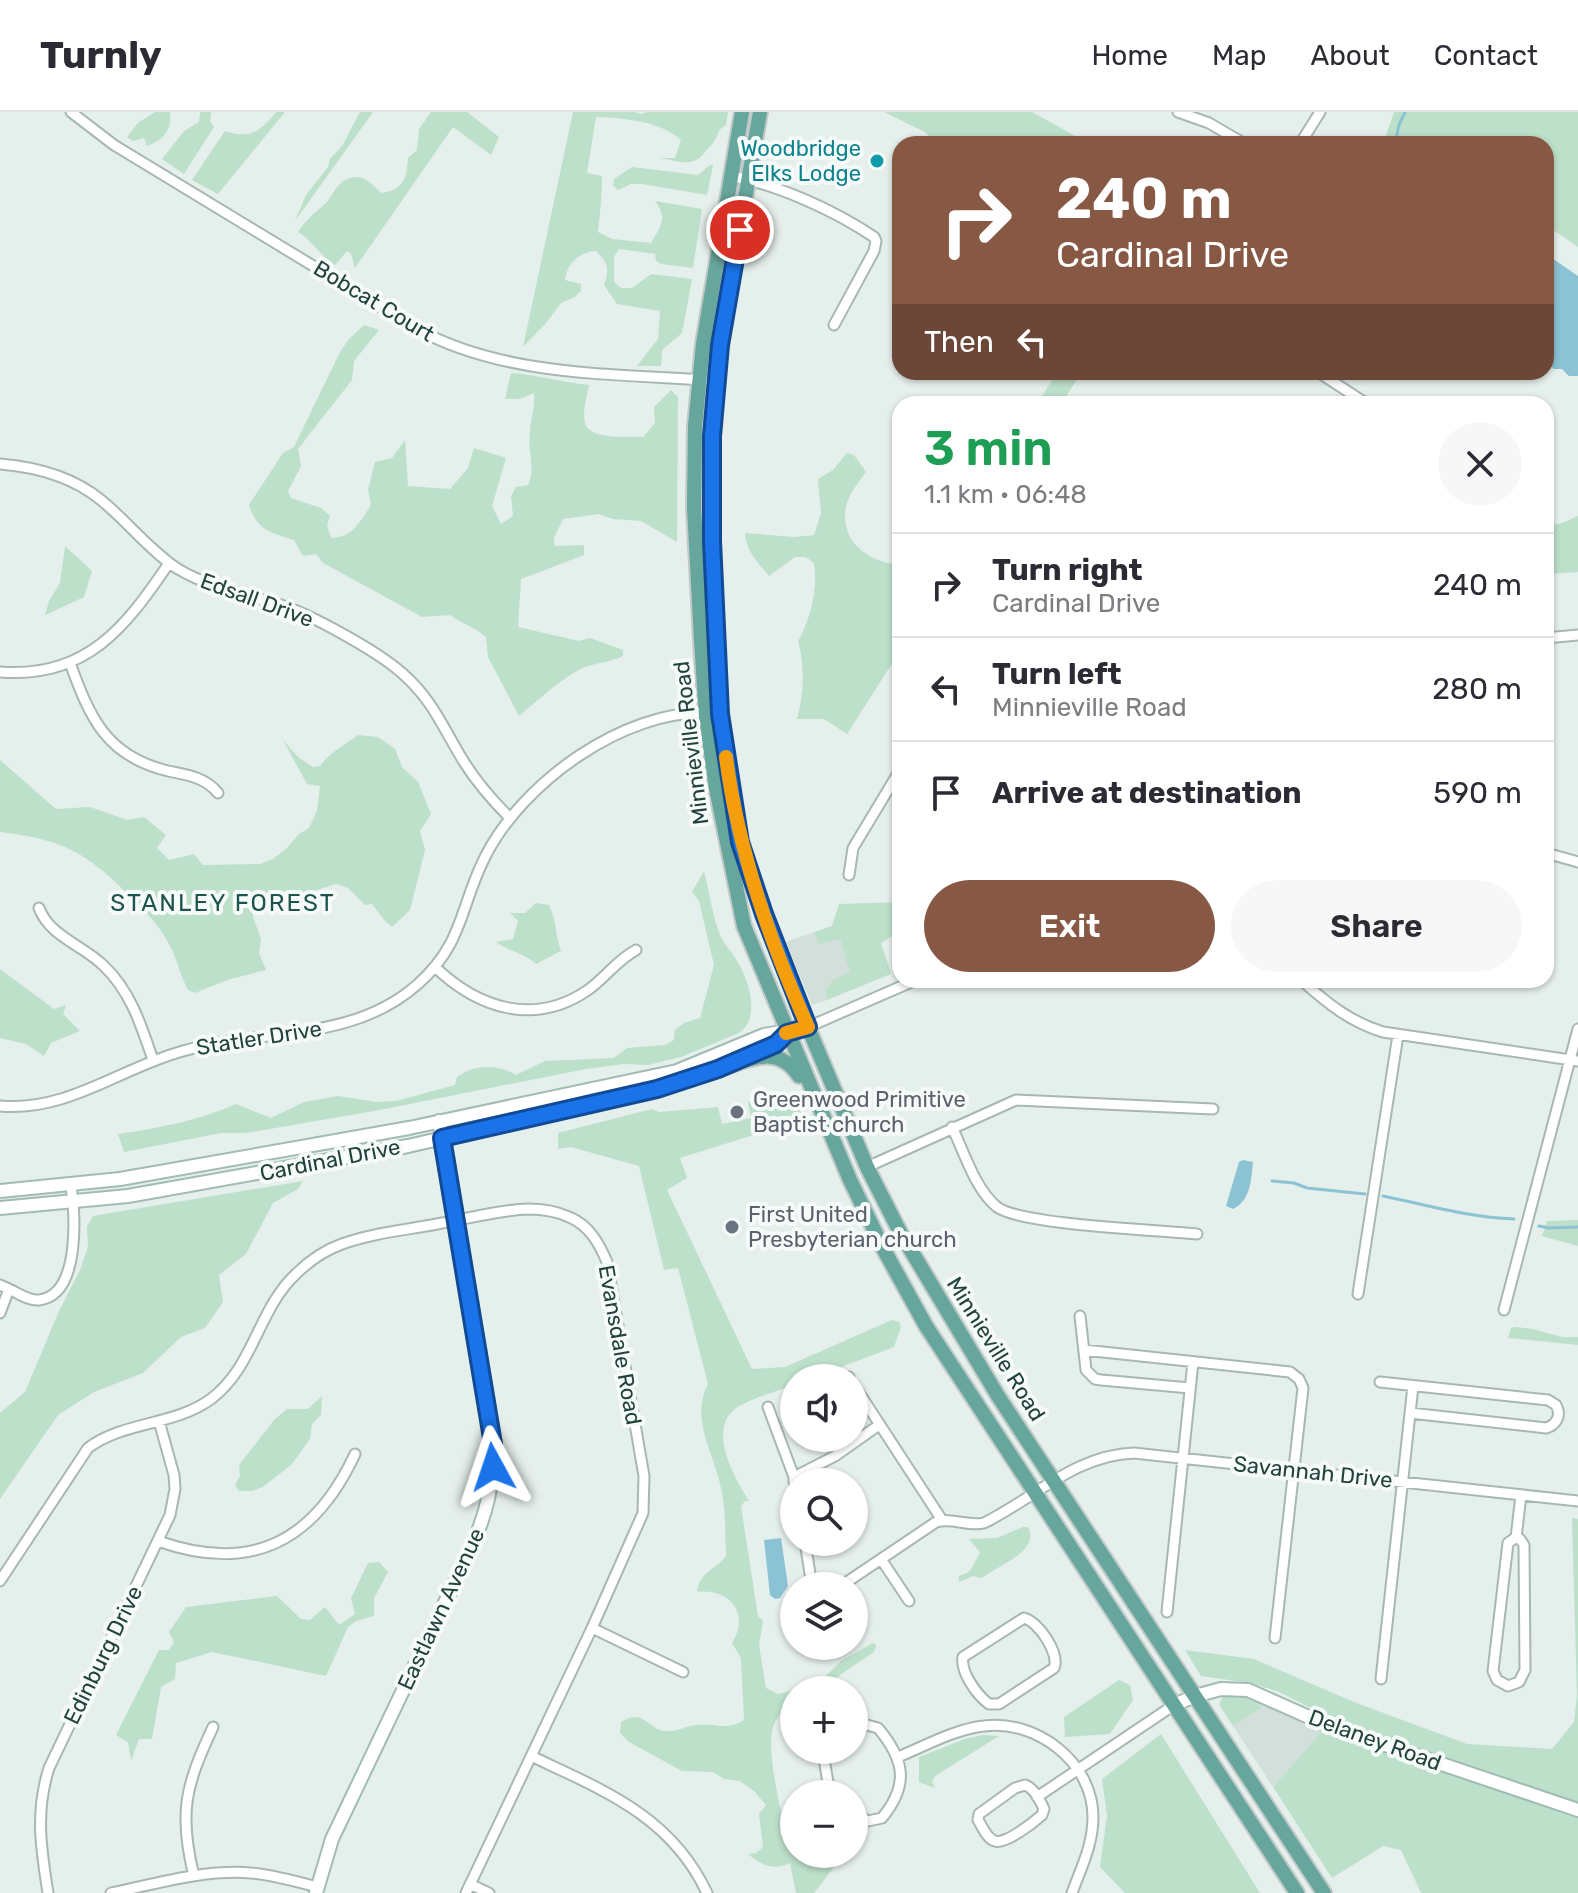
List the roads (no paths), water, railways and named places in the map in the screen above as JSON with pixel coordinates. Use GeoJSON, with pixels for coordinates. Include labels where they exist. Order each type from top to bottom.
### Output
{"type":"FeatureCollection","features":[{"type":"Feature","properties":{"kind":"main road","name":"Minnieville Road"},"geometry":{"type":"LineString","coordinates":[[742,112],[698,380],[694,508],[713,713],[740,842],[808,1027],[867,1167],[900,1232],[1054,1480],[1324,1893]]}},
{"type":"Feature","properties":{"kind":"main road","name":"Minnieville Road"},"geometry":{"type":"LineString","coordinates":[[760,112],[716,381],[711,507],[716,788],[744,926],[850,1180],[912,1301],[1297,1893]]}},
{"type":"Feature","properties":{"kind":"main road","name":"Cardinal Drive"},"geometry":{"type":"LineString","coordinates":[[0,1191],[71,1186],[186,1169],[439,1121],[677,1071],[764,1035],[808,1027]]}},
{"type":"Feature","properties":{"kind":"main road","name":"Cardinal Drive"},"geometry":{"type":"LineString","coordinates":[[0,1208],[73,1203],[195,1185],[442,1138],[657,1089],[718,1069],[776,1044],[787,1033]]}},
{"type":"Feature","properties":{"kind":"main road"},"geometry":{"type":"LineString","coordinates":[[718,1069],[760,1057],[780,1057],[791,1064],[813,1096]]}},
{"type":"Feature","properties":{"kind":"main road","name":"Eastlawn Avenue"},"geometry":{"type":"LineString","coordinates":[[316,1890],[332,1839],[471,1548],[487,1509],[491,1490],[493,1444],[439,1121]]}},
{"type":"Feature","properties":{"kind":"main road","name":"Delaney Road"},"geometry":{"type":"LineString","coordinates":[[1174,1705],[1221,1689],[1248,1690],[1329,1726],[1578,1810]]}},
{"type":"Feature","properties":{"kind":"street","name":"Bobcat Court"},"geometry":{"type":"LineString","coordinates":[[71,112],[114,145],[417,329],[454,347],[494,359],[553,368],[716,381]]}},
{"type":"Feature","properties":{"kind":"street"},"geometry":{"type":"LineString","coordinates":[[1178,112],[1209,123],[1231,136]]}},
{"type":"Feature","properties":{"kind":"street"},"geometry":{"type":"LineString","coordinates":[[1305,136],[1320,112]]}},
{"type":"Feature","properties":{"kind":"street"},"geometry":{"type":"LineString","coordinates":[[731,176],[790,194],[874,237],[874,251],[834,325]]}},
{"type":"Feature","properties":{"kind":"street"},"geometry":{"type":"LineString","coordinates":[[1330,380],[1355,396]]}},
{"type":"Feature","properties":{"kind":"street","name":"Edsall Drive"},"geometry":{"type":"LineString","coordinates":[[0,464],[47,472],[81,487],[101,500],[169,563],[220,588],[300,612],[400,670],[437,712],[478,783],[510,818]]}},
{"type":"Feature","properties":{"kind":"street"},"geometry":{"type":"LineString","coordinates":[[0,672],[44,670],[70,663],[100,645],[126,622],[169,563]]}},
{"type":"Feature","properties":{"kind":"street"},"geometry":{"type":"LineString","coordinates":[[1554,637],[1578,635]]}},
{"type":"Feature","properties":{"kind":"street"},"geometry":{"type":"LineString","coordinates":[[70,663],[90,715],[108,740],[133,758],[198,778],[218,793]]}},
{"type":"Feature","properties":{"kind":"street","name":"Statler Drive"},"geometry":{"type":"LineString","coordinates":[[0,1106],[21,1107],[61,1101],[153,1060],[214,1044],[295,1035],[350,1021],[396,1000],[435,967],[458,932],[483,860],[510,818],[557,774],[601,742],[644,723],[665,717],[713,713]]}},
{"type":"Feature","properties":{"kind":"street"},"geometry":{"type":"LineString","coordinates":[[849,875],[853,848],[892,783]]}},
{"type":"Feature","properties":{"kind":"street"},"geometry":{"type":"LineString","coordinates":[[1554,855],[1578,862]]}},
{"type":"Feature","properties":{"kind":"street"},"geometry":{"type":"LineString","coordinates":[[39,908],[51,928],[101,962],[123,988],[135,1008],[153,1060]]}},
{"type":"Feature","properties":{"kind":"street"},"geometry":{"type":"LineString","coordinates":[[435,967],[450,982],[493,1006],[544,1008],[573,999],[636,950]]}},
{"type":"Feature","properties":{"kind":"street"},"geometry":{"type":"LineString","coordinates":[[808,1027],[898,988]]}},
{"type":"Feature","properties":{"kind":"street"},"geometry":{"type":"LineString","coordinates":[[1311,988],[1355,1022],[1398,1035],[1574,1060]]}},
{"type":"Feature","properties":{"kind":"street"},"geometry":{"type":"LineString","coordinates":[[1504,1310],[1574,1060],[1578,1029]]}},
{"type":"Feature","properties":{"kind":"street"},"geometry":{"type":"LineString","coordinates":[[1358,1294],[1398,1035]]}},
{"type":"Feature","properties":{"kind":"street"},"geometry":{"type":"LineString","coordinates":[[867,1167],[1005,1103],[1027,1099],[1213,1109]]}},
{"type":"Feature","properties":{"kind":"street"},"geometry":{"type":"LineString","coordinates":[[952,1127],[983,1191],[1004,1211],[1035,1219],[1197,1234]]}},
{"type":"Feature","properties":{"kind":"street"},"geometry":{"type":"LineString","coordinates":[[0,1313],[4,1287],[35,1300],[45,1298],[58,1288],[73,1251],[75,1235],[71,1186]]}},
{"type":"Feature","properties":{"kind":"street","name":"Evansdale Road"},"geometry":{"type":"LineString","coordinates":[[0,1581],[88,1448],[108,1435],[159,1421],[203,1404],[225,1387],[242,1364],[284,1286],[309,1262],[338,1245],[357,1239],[527,1209],[556,1212],[583,1223],[607,1262],[644,1476],[645,1502],[639,1526],[468,1888]]}},
{"type":"Feature","properties":{"kind":"street"},"geometry":{"type":"LineString","coordinates":[[1080,1316],[1086,1370],[1095,1379],[1190,1388]]}},
{"type":"Feature","properties":{"kind":"street"},"geometry":{"type":"LineString","coordinates":[[1084,1350],[1296,1375],[1303,1388],[1275,1638]]}},
{"type":"Feature","properties":{"kind":"street"},"geometry":{"type":"LineString","coordinates":[[1167,1612],[1193,1362]]}},
{"type":"Feature","properties":{"kind":"street"},"geometry":{"type":"LineString","coordinates":[[1380,1382],[1548,1400],[1556,1405],[1559,1415],[1555,1423],[1546,1428],[1410,1413]]}},
{"type":"Feature","properties":{"kind":"street"},"geometry":{"type":"LineString","coordinates":[[1381,1679],[1413,1386]]}},
{"type":"Feature","properties":{"kind":"street"},"geometry":{"type":"LineString","coordinates":[[768,1407],[790,1468]]}},
{"type":"Feature","properties":{"kind":"street"},"geometry":{"type":"LineString","coordinates":[[862,1572],[942,1520],[868,1407]]}},
{"type":"Feature","properties":{"kind":"street","name":"Edinburg Drive"},"geometry":{"type":"LineString","coordinates":[[48,1893],[38,1824],[41,1796],[49,1768],[170,1515],[175,1489],[159,1421]]}},
{"type":"Feature","properties":{"kind":"street"},"geometry":{"type":"LineString","coordinates":[[814,1468],[879,1425]]}},
{"type":"Feature","properties":{"kind":"street","name":"Savannah Drive"},"geometry":{"type":"LineString","coordinates":[[942,1520],[981,1524],[1092,1460],[1111,1454],[1134,1453],[1578,1501]]}},
{"type":"Feature","properties":{"kind":"street"},"geometry":{"type":"LineString","coordinates":[[158,1541],[194,1552],[219,1554],[251,1550],[284,1539],[310,1522],[327,1503],[342,1482],[355,1454]]}},
{"type":"Feature","properties":{"kind":"street"},"geometry":{"type":"LineString","coordinates":[[1516,1538],[1521,1495]]}},
{"type":"Feature","properties":{"kind":"street"},"geometry":{"type":"LineString","coordinates":[[1516,1538],[1524,1545],[1525,1670],[1519,1682],[1508,1686],[1497,1680],[1493,1671],[1508,1543],[1516,1538]]}},
{"type":"Feature","properties":{"kind":"street"},"geometry":{"type":"LineString","coordinates":[[881,1559],[909,1601]]}},
{"type":"Feature","properties":{"kind":"street"},"geometry":{"type":"LineString","coordinates":[[1019,1619],[1030,1619],[1035,1622],[1057,1664],[993,1705],[985,1701],[963,1668],[963,1657],[1019,1619]]}},
{"type":"Feature","properties":{"kind":"street"},"geometry":{"type":"LineString","coordinates":[[592,1628],[683,1672]]}},
{"type":"Feature","properties":{"kind":"street"},"geometry":{"type":"LineString","coordinates":[[993,1705],[993,1725]]}},
{"type":"Feature","properties":{"kind":"street"},"geometry":{"type":"LineString","coordinates":[[1037,1797],[1174,1705]]}},
{"type":"Feature","properties":{"kind":"street"},"geometry":{"type":"LineString","coordinates":[[868,1725],[875,1726],[898,1757],[901,1768],[901,1782],[887,1812],[882,1818],[868,1819]]}},
{"type":"Feature","properties":{"kind":"street"},"geometry":{"type":"LineString","coordinates":[[898,1757],[971,1728],[993,1725],[1023,1729],[1044,1738],[1067,1756],[1090,1795],[1093,1820],[1090,1846],[1072,1893]]}},
{"type":"Feature","properties":{"kind":"street"},"geometry":{"type":"LineString","coordinates":[[194,1876],[186,1835],[186,1798],[193,1769],[213,1727]]}},
{"type":"Feature","properties":{"kind":"street"},"geometry":{"type":"LineString","coordinates":[[531,1756],[611,1794],[642,1813],[675,1844],[695,1869],[707,1893]]}},
{"type":"Feature","properties":{"kind":"street"},"geometry":{"type":"LineString","coordinates":[[1018,1786],[1029,1787],[1037,1797],[1044,1809],[1042,1815],[1003,1841],[992,1840],[978,1820],[981,1811],[1018,1786]]}},
{"type":"Feature","properties":{"kind":"street"},"geometry":{"type":"LineString","coordinates":[[111,1893],[194,1876],[252,1873],[316,1890]]}},
{"type":"Feature","properties":{"kind":"street"},"geometry":{"type":"LineString","coordinates":[[468,1888],[489,1893]]}},
{"type":"Feature","properties":{"kind":"water"},"geometry":{"type":"Polygon","coordinates":[[[1554,260],[1578,276],[1578,376],[1569,376],[1562,369],[1554,369],[1554,260]]]}},
{"type":"Feature","properties":{"kind":"water"},"geometry":{"type":"Polygon","coordinates":[[[1239,1162],[1253,1162],[1251,1182],[1247,1195],[1233,1209],[1226,1206],[1239,1162]]]}},
{"type":"Feature","properties":{"kind":"water"},"geometry":{"type":"Polygon","coordinates":[[[780,1538],[780,1556],[784,1556],[786,1572],[780,1572],[780,1598],[770,1595],[764,1540],[780,1538]]]}},
{"type":"Feature","properties":{"kind":"waterway"},"geometry":{"type":"LineString","coordinates":[[1397,136],[1405,112]]}},
{"type":"Feature","properties":{"kind":"waterway"},"geometry":{"type":"LineString","coordinates":[[1272,1181],[1365,1194]]}},
{"type":"Feature","properties":{"kind":"waterway"},"geometry":{"type":"LineString","coordinates":[[1383,1196],[1464,1213],[1514,1219]]}},
{"type":"Feature","properties":{"kind":"waterway"},"geometry":{"type":"LineString","coordinates":[[1539,1226],[1578,1227]]}},
{"type":"Feature","properties":{"kind":"place","name":"Woodbridge Elks Lodge"},"geometry":{"type":"Point","coordinates":[877,161]}},
{"type":"Feature","properties":{"kind":"place","name":"Greenwood Primitive Baptist church"},"geometry":{"type":"Point","coordinates":[737,1112]}},
{"type":"Feature","properties":{"kind":"place","name":"First United Presbyterian church"},"geometry":{"type":"Point","coordinates":[732,1227]}},
{"type":"Feature","properties":{"kind":"district","name":"STANLEY FOREST"},"geometry":{"type":"Point","coordinates":[223,903]}}]}
